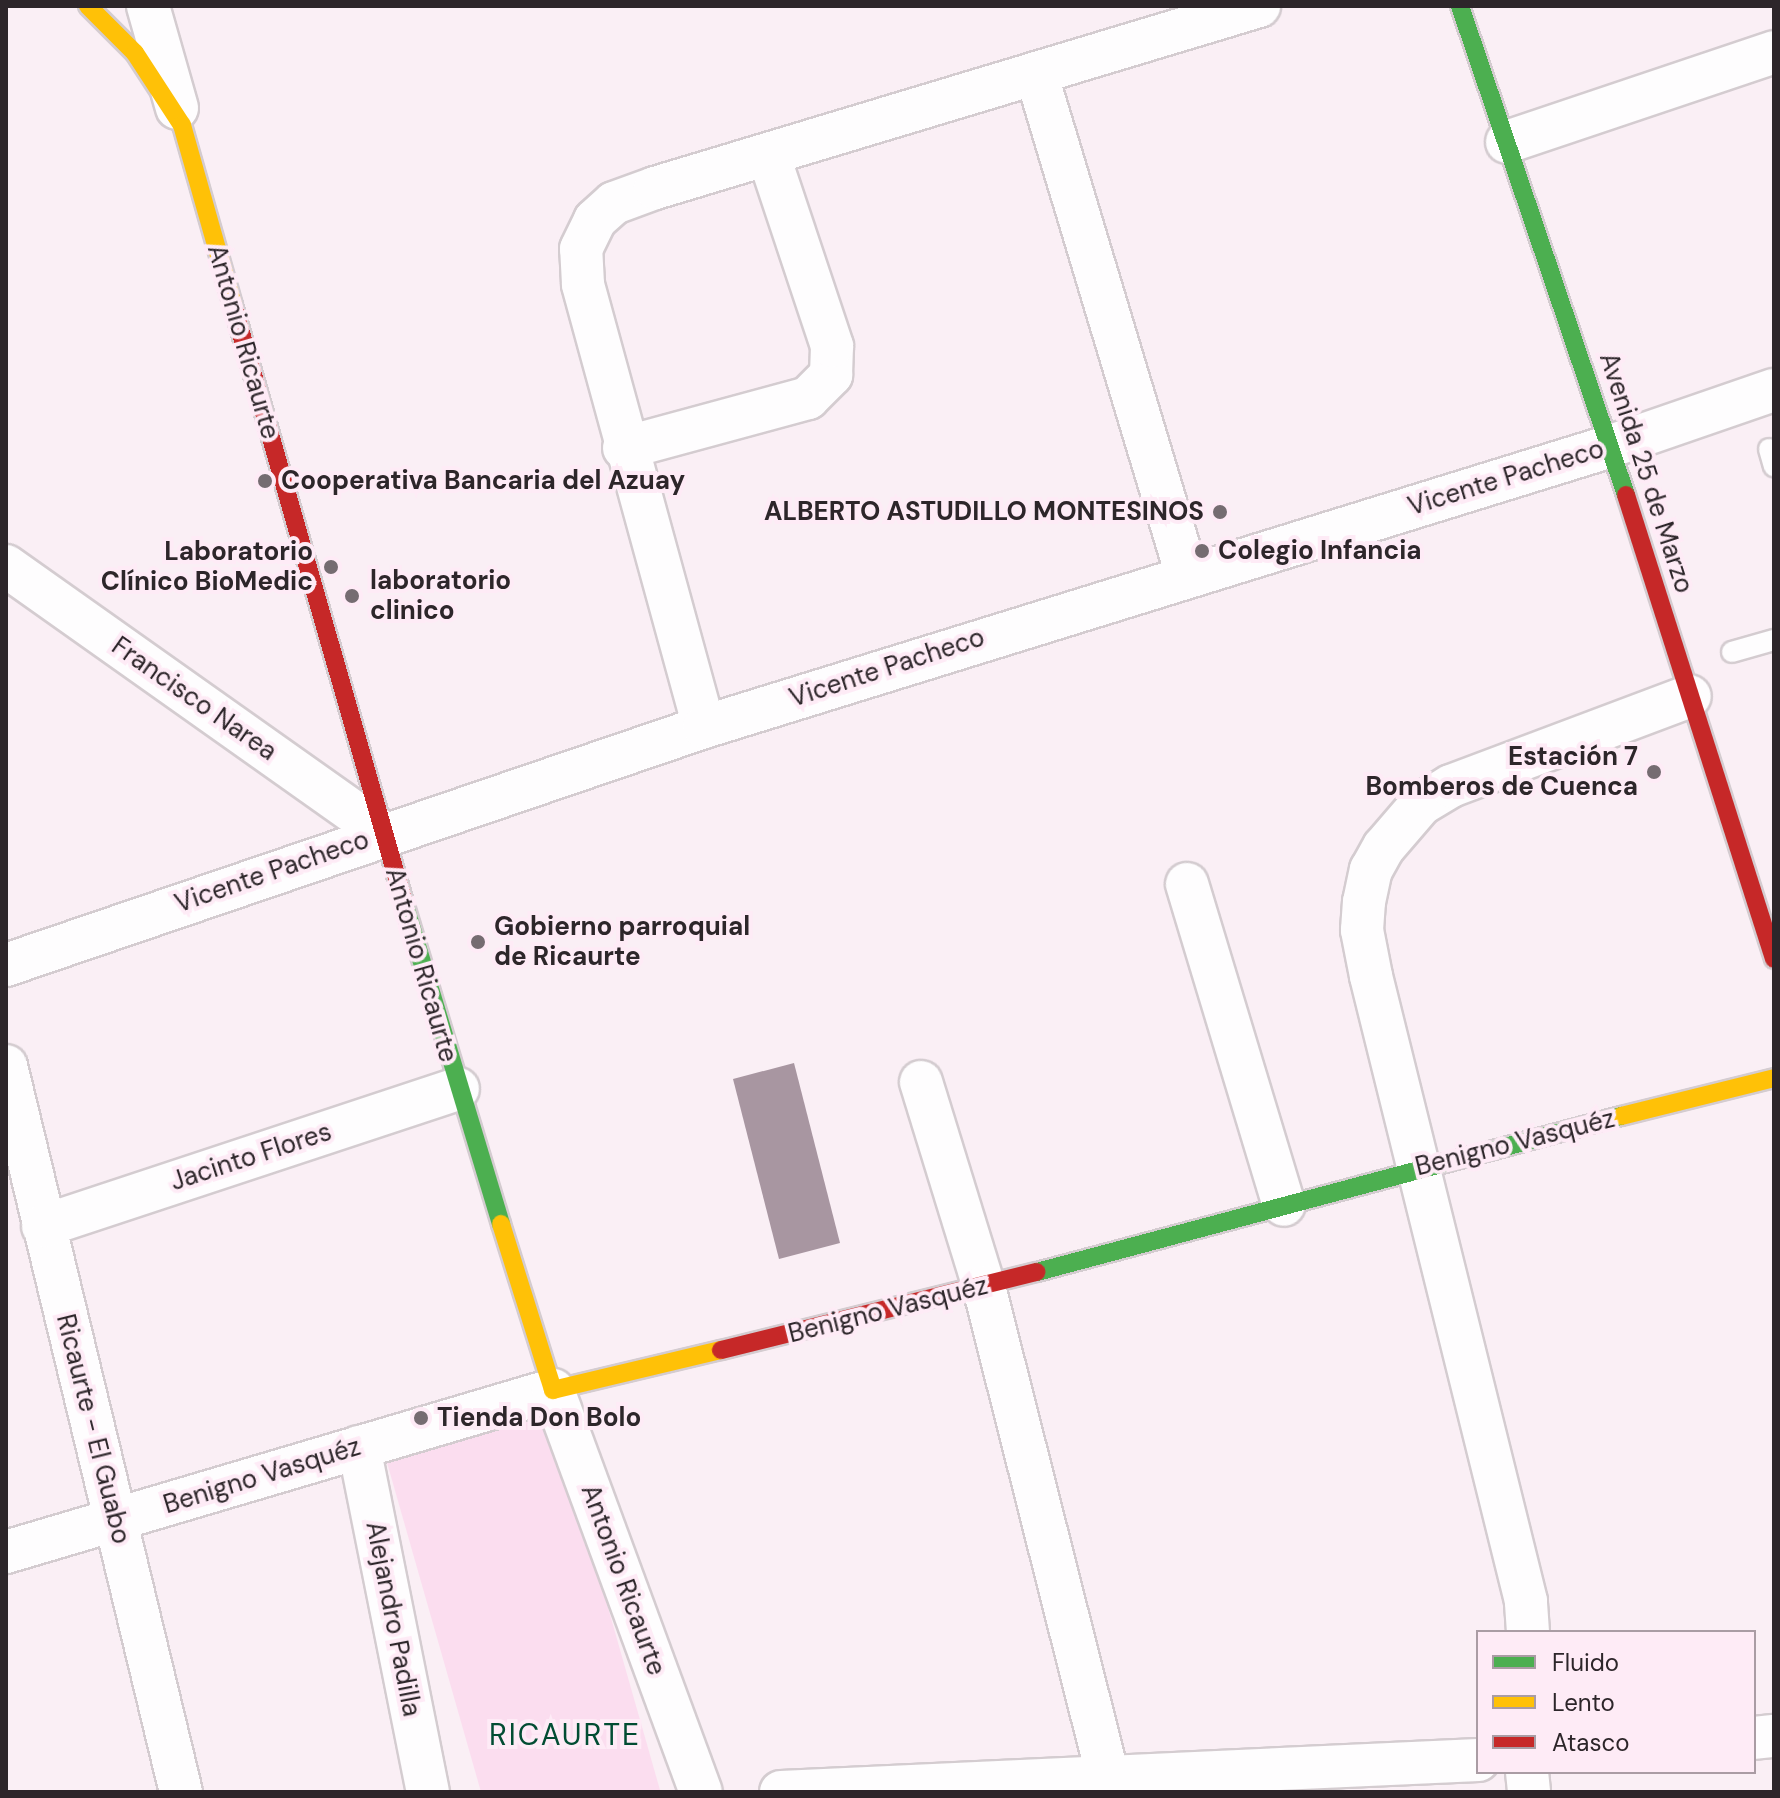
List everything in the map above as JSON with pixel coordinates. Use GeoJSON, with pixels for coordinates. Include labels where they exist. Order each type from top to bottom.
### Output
{"type":"FeatureCollection","features":[{"type":"Feature","properties":{"kind":"main road","name":"Antonio Ricaurte"},"geometry":{"type":"LineString","coordinates":[[88,6],[135,53],[182,125],[458,1089],[553,1390]]}},
{"type":"Feature","properties":{"kind":"main road","name":"Avenida 25 de Marzo"},"geometry":{"type":"LineString","coordinates":[[1460,6],[1611,446],[1770,936]]}},
{"type":"Feature","properties":{"kind":"main road","name":"Benigno Vasquéz"},"geometry":{"type":"LineString","coordinates":[[553,1390],[984,1287],[1419,1167],[1774,1078]]}},
{"type":"Feature","properties":{"kind":"street","name":"Antonio Ricaurte"},"geometry":{"type":"LineString","coordinates":[[148,6],[182,125]]}},
{"type":"Feature","properties":{"kind":"street"},"geometry":{"type":"LineString","coordinates":[[704,727],[624,448],[583,284],[581,249],[595,220],[614,203],[1259,6]]}},
{"type":"Feature","properties":{"kind":"street"},"geometry":{"type":"LineString","coordinates":[[1507,142],[1774,52]]}},
{"type":"Feature","properties":{"kind":"street"},"geometry":{"type":"LineString","coordinates":[[1036,73],[1187,575]]}},
{"type":"Feature","properties":{"kind":"street"},"geometry":{"type":"LineString","coordinates":[[624,448],[808,398],[831,375],[832,346],[768,154]]}},
{"type":"Feature","properties":{"kind":"street","name":"Vicente Pacheco"},"geometry":{"type":"LineString","coordinates":[[6,965],[383,833],[704,727],[1611,446],[1774,390]]}},
{"type":"Feature","properties":{"kind":"street","name":"Francisco Narea"},"geometry":{"type":"LineString","coordinates":[[6,566],[383,833]]}},
{"type":"Feature","properties":{"kind":"street"},"geometry":{"type":"LineString","coordinates":[[1528,1630],[1526,1601],[1362,930],[1371,870],[1384,847],[1421,804],[1451,786],[1690,696]]}},
{"type":"Feature","properties":{"kind":"street"},"geometry":{"type":"LineString","coordinates":[[1187,884],[1284,1205]]}},
{"type":"Feature","properties":{"kind":"street","name":"Ricaurte - El Guabo"},"geometry":{"type":"LineString","coordinates":[[6,1066],[181,1792]]}},
{"type":"Feature","properties":{"kind":"street"},"geometry":{"type":"LineString","coordinates":[[921,1082],[984,1287],[1107,1773]]}},
{"type":"Feature","properties":{"kind":"street","name":"Jacinto Flores"},"geometry":{"type":"LineString","coordinates":[[43,1226],[458,1089]]}},
{"type":"Feature","properties":{"kind":"street","name":"Antonio Ricaurte"},"geometry":{"type":"LineString","coordinates":[[553,1390],[701,1792]]}},
{"type":"Feature","properties":{"kind":"street","name":"Benigno Vasquéz"},"geometry":{"type":"LineString","coordinates":[[6,1552],[116,1522],[553,1390]]}},
{"type":"Feature","properties":{"kind":"street","name":"Alejandro Padilla"},"geometry":{"type":"LineString","coordinates":[[359,1447],[428,1792]]}},
{"type":"Feature","properties":{"kind":"street"},"geometry":{"type":"LineString","coordinates":[[781,1792],[1107,1773],[1272,1782],[1476,1760]]}},
{"type":"Feature","properties":{"kind":"lane"},"geometry":{"type":"LineString","coordinates":[[1732,652],[1774,640]]}},
{"type":"Feature","properties":{"kind":"shaded area"},"geometry":{"type":"Polygon","coordinates":[[[552,1411],[660,1790],[655,1792],[481,1792],[386,1459],[552,1411]]]}},
{"type":"Feature","properties":{"kind":"building"},"geometry":{"type":"Polygon","coordinates":[[[794,1063],[840,1243],[779,1259],[733,1079],[794,1063]]]}},
{"type":"Feature","properties":{"kind":"traffic: fast"},"geometry":{"type":"LineString","coordinates":[[1460,6],[1626,495]]}},
{"type":"Feature","properties":{"kind":"traffic: fast"},"geometry":{"type":"LineString","coordinates":[[405,906],[501,1224]]}},
{"type":"Feature","properties":{"kind":"traffic: fast"},"geometry":{"type":"LineString","coordinates":[[1037,1272],[1621,1116]]}},
{"type":"Feature","properties":{"kind":"traffic: slow"},"geometry":{"type":"LineString","coordinates":[[88,6],[135,53],[182,125],[233,305]]}},
{"type":"Feature","properties":{"kind":"traffic: slow"},"geometry":{"type":"LineString","coordinates":[[1621,1116],[1774,1078]]}},
{"type":"Feature","properties":{"kind":"traffic: slow"},"geometry":{"type":"LineString","coordinates":[[501,1224],[553,1390],[721,1350]]}},
{"type":"Feature","properties":{"kind":"traffic: jam"},"geometry":{"type":"LineString","coordinates":[[233,305],[405,906]]}},
{"type":"Feature","properties":{"kind":"traffic: jam"},"geometry":{"type":"LineString","coordinates":[[1626,495],[1774,959]]}},
{"type":"Feature","properties":{"kind":"traffic: jam"},"geometry":{"type":"LineString","coordinates":[[721,1350],[1037,1272]]}},
{"type":"Feature","properties":{"kind":"place","name":"Cooperativa Bancaria del Azuay"},"geometry":{"type":"Point","coordinates":[265,481]}},
{"type":"Feature","properties":{"kind":"place","name":"ALBERTO ASTUDILLO MONTESINOS"},"geometry":{"type":"Point","coordinates":[1220,512]}},
{"type":"Feature","properties":{"kind":"place","name":"Colegio Infancia"},"geometry":{"type":"Point","coordinates":[1202,551]}},
{"type":"Feature","properties":{"kind":"place","name":"Laboratorio Clínico BioMedic"},"geometry":{"type":"Point","coordinates":[331,567]}},
{"type":"Feature","properties":{"kind":"place","name":"laboratorio clinico"},"geometry":{"type":"Point","coordinates":[352,596]}},
{"type":"Feature","properties":{"kind":"place","name":"Estación 7 Bomberos de Cuenca"},"geometry":{"type":"Point","coordinates":[1654,772]}},
{"type":"Feature","properties":{"kind":"place","name":"Gobierno parroquial de Ricaurte"},"geometry":{"type":"Point","coordinates":[478,942]}},
{"type":"Feature","properties":{"kind":"place","name":"Tienda Don Bolo"},"geometry":{"type":"Point","coordinates":[421,1418]}},
{"type":"Feature","properties":{"kind":"district","name":"RICAURTE"},"geometry":{"type":"Point","coordinates":[565,1735]}}]}
